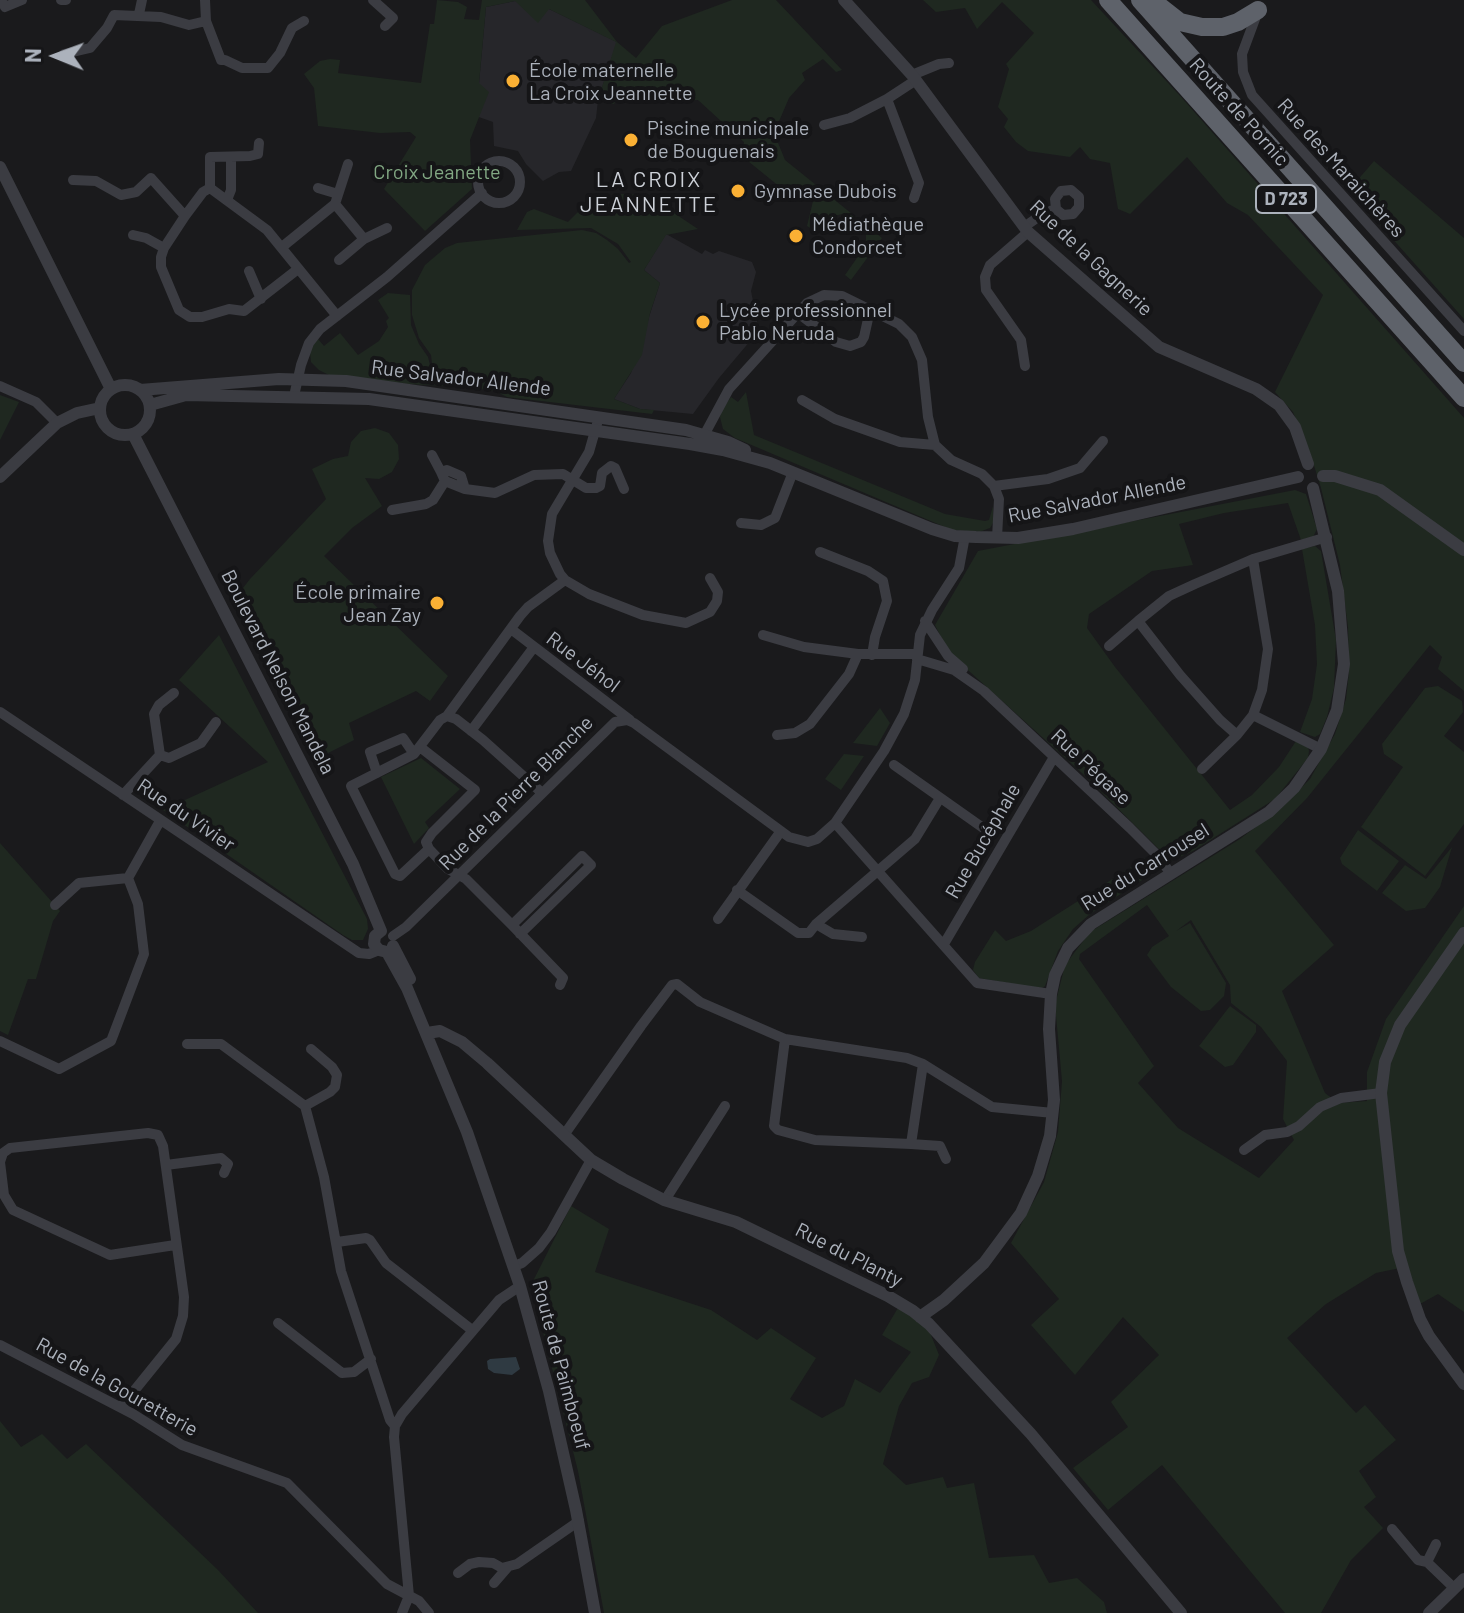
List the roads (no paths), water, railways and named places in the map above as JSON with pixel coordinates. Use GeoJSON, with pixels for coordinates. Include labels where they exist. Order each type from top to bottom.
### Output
{"type":"FeatureCollection","features":[{"type":"Feature","properties":{"kind":"highway","name":"Route de Pornic"},"geometry":{"type":"LineString","coordinates":[[1108,0],[1464,398]]}},
{"type":"Feature","properties":{"kind":"highway","name":"Route de Pornic"},"geometry":{"type":"LineString","coordinates":[[1140,0],[1464,363]]}},
{"type":"Feature","properties":{"kind":"highway"},"geometry":{"type":"LineString","coordinates":[[1152,0],[1180,22],[1202,27],[1223,27],[1258,10]]}},
{"type":"Feature","properties":{"kind":"street"},"geometry":{"type":"LineString","coordinates":[[1,0],[5,7],[22,0]]}},
{"type":"Feature","properties":{"kind":"street"},"geometry":{"type":"LineString","coordinates":[[139,14],[142,0]]}},
{"type":"Feature","properties":{"kind":"street"},"geometry":{"type":"LineString","coordinates":[[205,0],[206,21],[221,60],[242,68],[268,68],[280,53],[292,28],[304,21]]}},
{"type":"Feature","properties":{"kind":"street"},"geometry":{"type":"LineString","coordinates":[[373,0],[393,18],[385,26]]}},
{"type":"Feature","properties":{"kind":"street","name":"Rue de la Gagnerie"},"geometry":{"type":"LineString","coordinates":[[844,0],[914,78],[1026,230],[1159,347],[1256,389],[1279,405],[1295,427],[1308,464]]}},
{"type":"Feature","properties":{"kind":"street","name":"Rue des Maraichères"},"geometry":{"type":"LineString","coordinates":[[1258,10],[1242,54],[1243,72],[1252,95],[1464,331]]}},
{"type":"Feature","properties":{"kind":"street"},"geometry":{"type":"LineString","coordinates":[[64,54],[90,48],[114,15],[139,14],[189,25],[206,21]]}},
{"type":"Feature","properties":{"kind":"street"},"geometry":{"type":"LineString","coordinates":[[824,125],[850,118],[887,99],[939,64],[949,63]]}},
{"type":"Feature","properties":{"kind":"street"},"geometry":{"type":"LineString","coordinates":[[887,99],[919,183],[914,198]]}},
{"type":"Feature","properties":{"kind":"street"},"geometry":{"type":"LineString","coordinates":[[210,188],[210,157],[258,154],[259,143]]}},
{"type":"Feature","properties":{"kind":"street"},"geometry":{"type":"LineString","coordinates":[[227,200],[231,190],[231,158]]}},
{"type":"Feature","properties":{"kind":"street"},"geometry":{"type":"LineString","coordinates":[[502,161],[516,170],[520,185],[511,199],[495,203],[482,193],[479,178],[486,166],[502,161]]}},
{"type":"Feature","properties":{"kind":"street"},"geometry":{"type":"LineString","coordinates":[[282,247],[336,199],[348,164]]}},
{"type":"Feature","properties":{"kind":"street"},"geometry":{"type":"LineString","coordinates":[[0,167],[111,389]]}},
{"type":"Feature","properties":{"kind":"street"},"geometry":{"type":"LineString","coordinates":[[77,180],[96,181],[121,195],[136,192],[151,178],[185,216]]}},
{"type":"Feature","properties":{"kind":"street"},"geometry":{"type":"LineString","coordinates":[[210,188],[267,230],[337,316]]}},
{"type":"Feature","properties":{"kind":"street"},"geometry":{"type":"LineString","coordinates":[[210,188],[203,192],[164,248],[161,267],[179,310],[202,317],[229,309],[244,311],[298,269]]}},
{"type":"Feature","properties":{"kind":"street"},"geometry":{"type":"LineString","coordinates":[[318,188],[336,199],[364,239]]}},
{"type":"Feature","properties":{"kind":"street"},"geometry":{"type":"LineString","coordinates":[[294,396],[309,343],[320,329],[387,277],[482,193]]}},
{"type":"Feature","properties":{"kind":"street"},"geometry":{"type":"LineString","coordinates":[[1025,366],[1021,340],[986,290],[985,277],[990,265],[1026,230],[1044,213],[1056,209]]}},
{"type":"Feature","properties":{"kind":"street"},"geometry":{"type":"LineString","coordinates":[[339,260],[364,239],[387,228]]}},
{"type":"Feature","properties":{"kind":"street"},"geometry":{"type":"LineString","coordinates":[[133,235],[164,248]]}},
{"type":"Feature","properties":{"kind":"street"},"geometry":{"type":"LineString","coordinates":[[249,271],[261,299]]}},
{"type":"Feature","properties":{"kind":"street"},"geometry":{"type":"LineString","coordinates":[[701,440],[729,389],[798,313],[814,298],[828,294],[842,296],[899,324],[917,346],[922,360],[928,417],[935,445],[951,460],[982,474],[994,486],[999,499],[997,538]]}},
{"type":"Feature","properties":{"kind":"street"},"geometry":{"type":"LineString","coordinates":[[798,313],[836,342],[850,346],[861,342],[864,337],[870,310]]}},
{"type":"Feature","properties":{"kind":"street","name":"Rue Salvador Allende"},"geometry":{"type":"LineString","coordinates":[[140,390],[298,379],[346,381],[599,416],[701,440],[723,450],[770,463],[932,529],[965,536],[1029,537],[1298,477]]}},
{"type":"Feature","properties":{"kind":"street"},"geometry":{"type":"LineString","coordinates":[[127,385],[140,390],[150,405],[147,423],[133,434],[118,434],[109,430],[101,418],[103,397],[111,389],[127,385]]}},
{"type":"Feature","properties":{"kind":"street"},"geometry":{"type":"LineString","coordinates":[[0,386],[36,402],[57,423]]}},
{"type":"Feature","properties":{"kind":"street","name":"Rue Salvador Allende"},"geometry":{"type":"LineString","coordinates":[[150,405],[186,395],[369,399],[597,430],[701,440]]}},
{"type":"Feature","properties":{"kind":"street"},"geometry":{"type":"LineString","coordinates":[[802,400],[835,419],[900,442],[935,445]]}},
{"type":"Feature","properties":{"kind":"street"},"geometry":{"type":"LineString","coordinates":[[0,477],[57,423],[77,413],[100,408]]}},
{"type":"Feature","properties":{"kind":"street"},"geometry":{"type":"LineString","coordinates":[[599,416],[589,452],[552,514],[550,553],[565,580],[589,594],[643,615],[686,623],[710,612],[717,601],[718,592],[710,578]]}},
{"type":"Feature","properties":{"kind":"street","name":"Boulevard Nelson Mandela"},"geometry":{"type":"LineString","coordinates":[[133,434],[353,864],[385,942]]}},
{"type":"Feature","properties":{"kind":"street"},"geometry":{"type":"LineString","coordinates":[[994,486],[1048,479],[1080,468],[1103,441]]}},
{"type":"Feature","properties":{"kind":"street"},"geometry":{"type":"LineString","coordinates":[[432,455],[443,477],[465,489],[495,493],[534,475],[563,474],[586,488],[596,488],[600,486],[602,473],[611,466],[615,468],[624,489]]}},
{"type":"Feature","properties":{"kind":"street"},"geometry":{"type":"LineString","coordinates":[[1308,464],[1318,466],[1323,476],[1313,488],[1305,487],[1298,477],[1300,470],[1308,464]]}},
{"type":"Feature","properties":{"kind":"street"},"geometry":{"type":"LineString","coordinates":[[741,523],[761,525],[775,518],[793,472]]}},
{"type":"Feature","properties":{"kind":"street"},"geometry":{"type":"LineString","coordinates":[[1323,476],[1335,476],[1380,490],[1404,504],[1464,550]]}},
{"type":"Feature","properties":{"kind":"street"},"geometry":{"type":"LineString","coordinates":[[392,510],[427,504],[433,500],[443,477]]}},
{"type":"Feature","properties":{"kind":"street","name":"Rue du Carrousel"},"geometry":{"type":"LineString","coordinates":[[920,1317],[976,1272],[1011,1228],[1038,1176],[1053,1113],[1054,1073],[1049,1020],[1051,994],[1063,955],[1079,934],[1269,812],[1294,788],[1321,749],[1337,710],[1344,664],[1341,615],[1327,537],[1313,488]]}},
{"type":"Feature","properties":{"kind":"street"},"geometry":{"type":"LineString","coordinates":[[634,723],[789,837],[808,842],[817,839],[835,823],[897,729],[912,692],[918,642],[925,621],[959,568],[965,536]]}},
{"type":"Feature","properties":{"kind":"street"},"geometry":{"type":"LineString","coordinates":[[1109,646],[1169,596],[1253,559],[1327,537]]}},
{"type":"Feature","properties":{"kind":"street"},"geometry":{"type":"LineString","coordinates":[[820,552],[868,571],[883,581],[887,601],[872,655]]}},
{"type":"Feature","properties":{"kind":"street"},"geometry":{"type":"LineString","coordinates":[[1202,769],[1253,715],[1262,690],[1268,649],[1253,559]]}},
{"type":"Feature","properties":{"kind":"street"},"geometry":{"type":"LineString","coordinates":[[429,849],[400,876],[395,874],[351,786],[417,751],[528,607],[565,580]]}},
{"type":"Feature","properties":{"kind":"street","name":"Rue Pégase"},"geometry":{"type":"LineString","coordinates":[[925,621],[948,656],[977,680],[984,691]]}},
{"type":"Feature","properties":{"kind":"street"},"geometry":{"type":"LineString","coordinates":[[1138,621],[1180,675],[1237,735]]}},
{"type":"Feature","properties":{"kind":"street","name":"Rue Jéhol"},"geometry":{"type":"LineString","coordinates":[[511,629],[634,723]]}},
{"type":"Feature","properties":{"kind":"street","name":"Rue Pégase"},"geometry":{"type":"LineString","coordinates":[[763,635],[804,647],[858,654],[917,656],[954,670],[984,691],[1130,828],[1160,858],[1170,873]]}},
{"type":"Feature","properties":{"kind":"street"},"geometry":{"type":"LineString","coordinates":[[471,731],[534,647]]}},
{"type":"Feature","properties":{"kind":"street"},"geometry":{"type":"LineString","coordinates":[[777,735],[795,733],[810,724],[849,674],[858,654]]}},
{"type":"Feature","properties":{"kind":"street"},"geometry":{"type":"LineString","coordinates":[[160,755],[154,714],[159,705],[174,693]]}},
{"type":"Feature","properties":{"kind":"street","name":"Rue du Vivier"},"geometry":{"type":"LineString","coordinates":[[0,712],[352,948],[385,942]]}},
{"type":"Feature","properties":{"kind":"street"},"geometry":{"type":"LineString","coordinates":[[1253,715],[1321,749]]}},
{"type":"Feature","properties":{"kind":"street"},"geometry":{"type":"LineString","coordinates":[[447,716],[471,731],[541,792]]}},
{"type":"Feature","properties":{"kind":"street","name":"Rue de la Pierre Blanche"},"geometry":{"type":"LineString","coordinates":[[385,942],[459,875],[611,724],[627,720],[634,723]]}},
{"type":"Feature","properties":{"kind":"street"},"geometry":{"type":"LineString","coordinates":[[160,755],[169,758],[201,743],[216,722]]}},
{"type":"Feature","properties":{"kind":"street"},"geometry":{"type":"LineString","coordinates":[[377,773],[370,752],[403,738],[475,790],[432,833],[426,842],[429,849],[512,925],[563,978],[560,985]]}},
{"type":"Feature","properties":{"kind":"street"},"geometry":{"type":"LineString","coordinates":[[123,795],[160,755]]}},
{"type":"Feature","properties":{"kind":"street","name":"Rue Bucéphale"},"geometry":{"type":"LineString","coordinates":[[944,944],[1054,757]]}},
{"type":"Feature","properties":{"kind":"street"},"geometry":{"type":"LineString","coordinates":[[894,765],[986,830]]}},
{"type":"Feature","properties":{"kind":"street"},"geometry":{"type":"LineString","coordinates":[[737,890],[798,933],[809,933],[915,839],[940,798]]}},
{"type":"Feature","properties":{"kind":"street"},"geometry":{"type":"LineString","coordinates":[[128,878],[160,821]]}},
{"type":"Feature","properties":{"kind":"street"},"geometry":{"type":"LineString","coordinates":[[835,823],[977,983],[1051,994]]}},
{"type":"Feature","properties":{"kind":"street"},"geometry":{"type":"LineString","coordinates":[[718,919],[781,831]]}},
{"type":"Feature","properties":{"kind":"street"},"geometry":{"type":"LineString","coordinates":[[512,925],[582,856],[591,865],[520,934]]}},
{"type":"Feature","properties":{"kind":"street"},"geometry":{"type":"LineString","coordinates":[[55,905],[79,883],[128,878]]}},
{"type":"Feature","properties":{"kind":"street"},"geometry":{"type":"LineString","coordinates":[[0,1041],[59,1069],[111,1041],[144,954],[138,904],[128,878]]}},
{"type":"Feature","properties":{"kind":"street"},"geometry":{"type":"LineString","coordinates":[[816,924],[833,934],[862,937]]}},
{"type":"Feature","properties":{"kind":"street"},"geometry":{"type":"LineString","coordinates":[[1464,933],[1400,1025],[1385,1062],[1381,1093],[1398,1251],[1424,1328],[1464,1384]]}},
{"type":"Feature","properties":{"kind":"street","name":"Route de Paimboeuf"},"geometry":{"type":"LineString","coordinates":[[385,942],[431,1032],[514,1266],[549,1391],[579,1521],[595,1613]]}},
{"type":"Feature","properties":{"kind":"street"},"geometry":{"type":"LineString","coordinates":[[564,1135],[672,985],[677,984],[700,1002],[785,1039],[907,1058],[923,1064],[992,1107],[1053,1113]]}},
{"type":"Feature","properties":{"kind":"street","name":"Rue du Planty"},"geometry":{"type":"LineString","coordinates":[[431,1032],[449,1035],[474,1051],[591,1160],[665,1200],[736,1222],[888,1296],[920,1317],[1031,1434],[1181,1613]]}},
{"type":"Feature","properties":{"kind":"street"},"geometry":{"type":"LineString","coordinates":[[785,1039],[774,1122],[778,1130],[815,1140],[940,1146],[946,1159]]}},
{"type":"Feature","properties":{"kind":"street"},"geometry":{"type":"LineString","coordinates":[[187,1044],[221,1044],[305,1106],[341,1271],[390,1420],[395,1426]]}},
{"type":"Feature","properties":{"kind":"street"},"geometry":{"type":"LineString","coordinates":[[305,1106],[335,1087],[337,1075],[311,1049]]}},
{"type":"Feature","properties":{"kind":"street"},"geometry":{"type":"LineString","coordinates":[[911,1144],[923,1064]]}},
{"type":"Feature","properties":{"kind":"street"},"geometry":{"type":"LineString","coordinates":[[1244,1150],[1265,1135],[1287,1132],[1299,1126],[1320,1107],[1341,1098],[1381,1093]]}},
{"type":"Feature","properties":{"kind":"street"},"geometry":{"type":"LineString","coordinates":[[665,1200],[725,1106]]}},
{"type":"Feature","properties":{"kind":"street"},"geometry":{"type":"LineString","coordinates":[[121,1407],[176,1339],[183,1316],[184,1297],[166,1165],[158,1135],[148,1133],[10,1148],[3,1153],[0,1162],[4,1195],[13,1210],[110,1255],[175,1245]]}},
{"type":"Feature","properties":{"kind":"street"},"geometry":{"type":"LineString","coordinates":[[166,1165],[221,1158],[228,1164],[224,1173]]}},
{"type":"Feature","properties":{"kind":"street"},"geometry":{"type":"LineString","coordinates":[[514,1266],[539,1248],[551,1232],[591,1160]]}},
{"type":"Feature","properties":{"kind":"street"},"geometry":{"type":"LineString","coordinates":[[337,1242],[370,1240],[386,1263],[472,1330]]}},
{"type":"Feature","properties":{"kind":"street"},"geometry":{"type":"LineString","coordinates":[[402,1613],[409,1596],[395,1426],[472,1330],[499,1300],[520,1286]]}},
{"type":"Feature","properties":{"kind":"street"},"geometry":{"type":"LineString","coordinates":[[278,1323],[342,1373],[354,1372],[371,1359]]}},
{"type":"Feature","properties":{"kind":"street","name":"Rue de la Gouretterie"},"geometry":{"type":"LineString","coordinates":[[0,1345],[121,1407],[182,1445],[287,1483],[387,1584],[419,1601],[429,1613]]}},
{"type":"Feature","properties":{"kind":"street"},"geometry":{"type":"LineString","coordinates":[[494,1583],[507,1568],[579,1521]]}},
{"type":"Feature","properties":{"kind":"street"},"geometry":{"type":"LineString","coordinates":[[1392,1529],[1418,1560],[1427,1562],[1459,1584],[1429,1613]]}},
{"type":"Feature","properties":{"kind":"street"},"geometry":{"type":"LineString","coordinates":[[1427,1562],[1436,1544]]}},
{"type":"Feature","properties":{"kind":"street"},"geometry":{"type":"LineString","coordinates":[[458,1573],[470,1564],[479,1562],[507,1568]]}},
{"type":"Feature","properties":{"kind":"place","name":"École maternelle La Croix Jeannette"},"geometry":{"type":"Point","coordinates":[513,81]}},
{"type":"Feature","properties":{"kind":"place","name":"Piscine municipale de Bouguenais"},"geometry":{"type":"Point","coordinates":[631,140]}},
{"type":"Feature","properties":{"kind":"place","name":"Gymnase Dubois"},"geometry":{"type":"Point","coordinates":[738,191]}},
{"type":"Feature","properties":{"kind":"place","name":"Médiathèque Condorcet"},"geometry":{"type":"Point","coordinates":[796,236]}},
{"type":"Feature","properties":{"kind":"place","name":"Lycée professionnel Pablo Neruda"},"geometry":{"type":"Point","coordinates":[703,322]}},
{"type":"Feature","properties":{"kind":"place","name":"École primaire Jean Zay"},"geometry":{"type":"Point","coordinates":[437,603]}},
{"type":"Feature","properties":{"kind":"district","name":"LA CROIX JEANNETTE"},"geometry":{"type":"Point","coordinates":[649,192]}},
{"type":"Feature","properties":{"kind":"park label","name":"Croix Jeanette"},"geometry":{"type":"Point","coordinates":[437,172]}}]}
